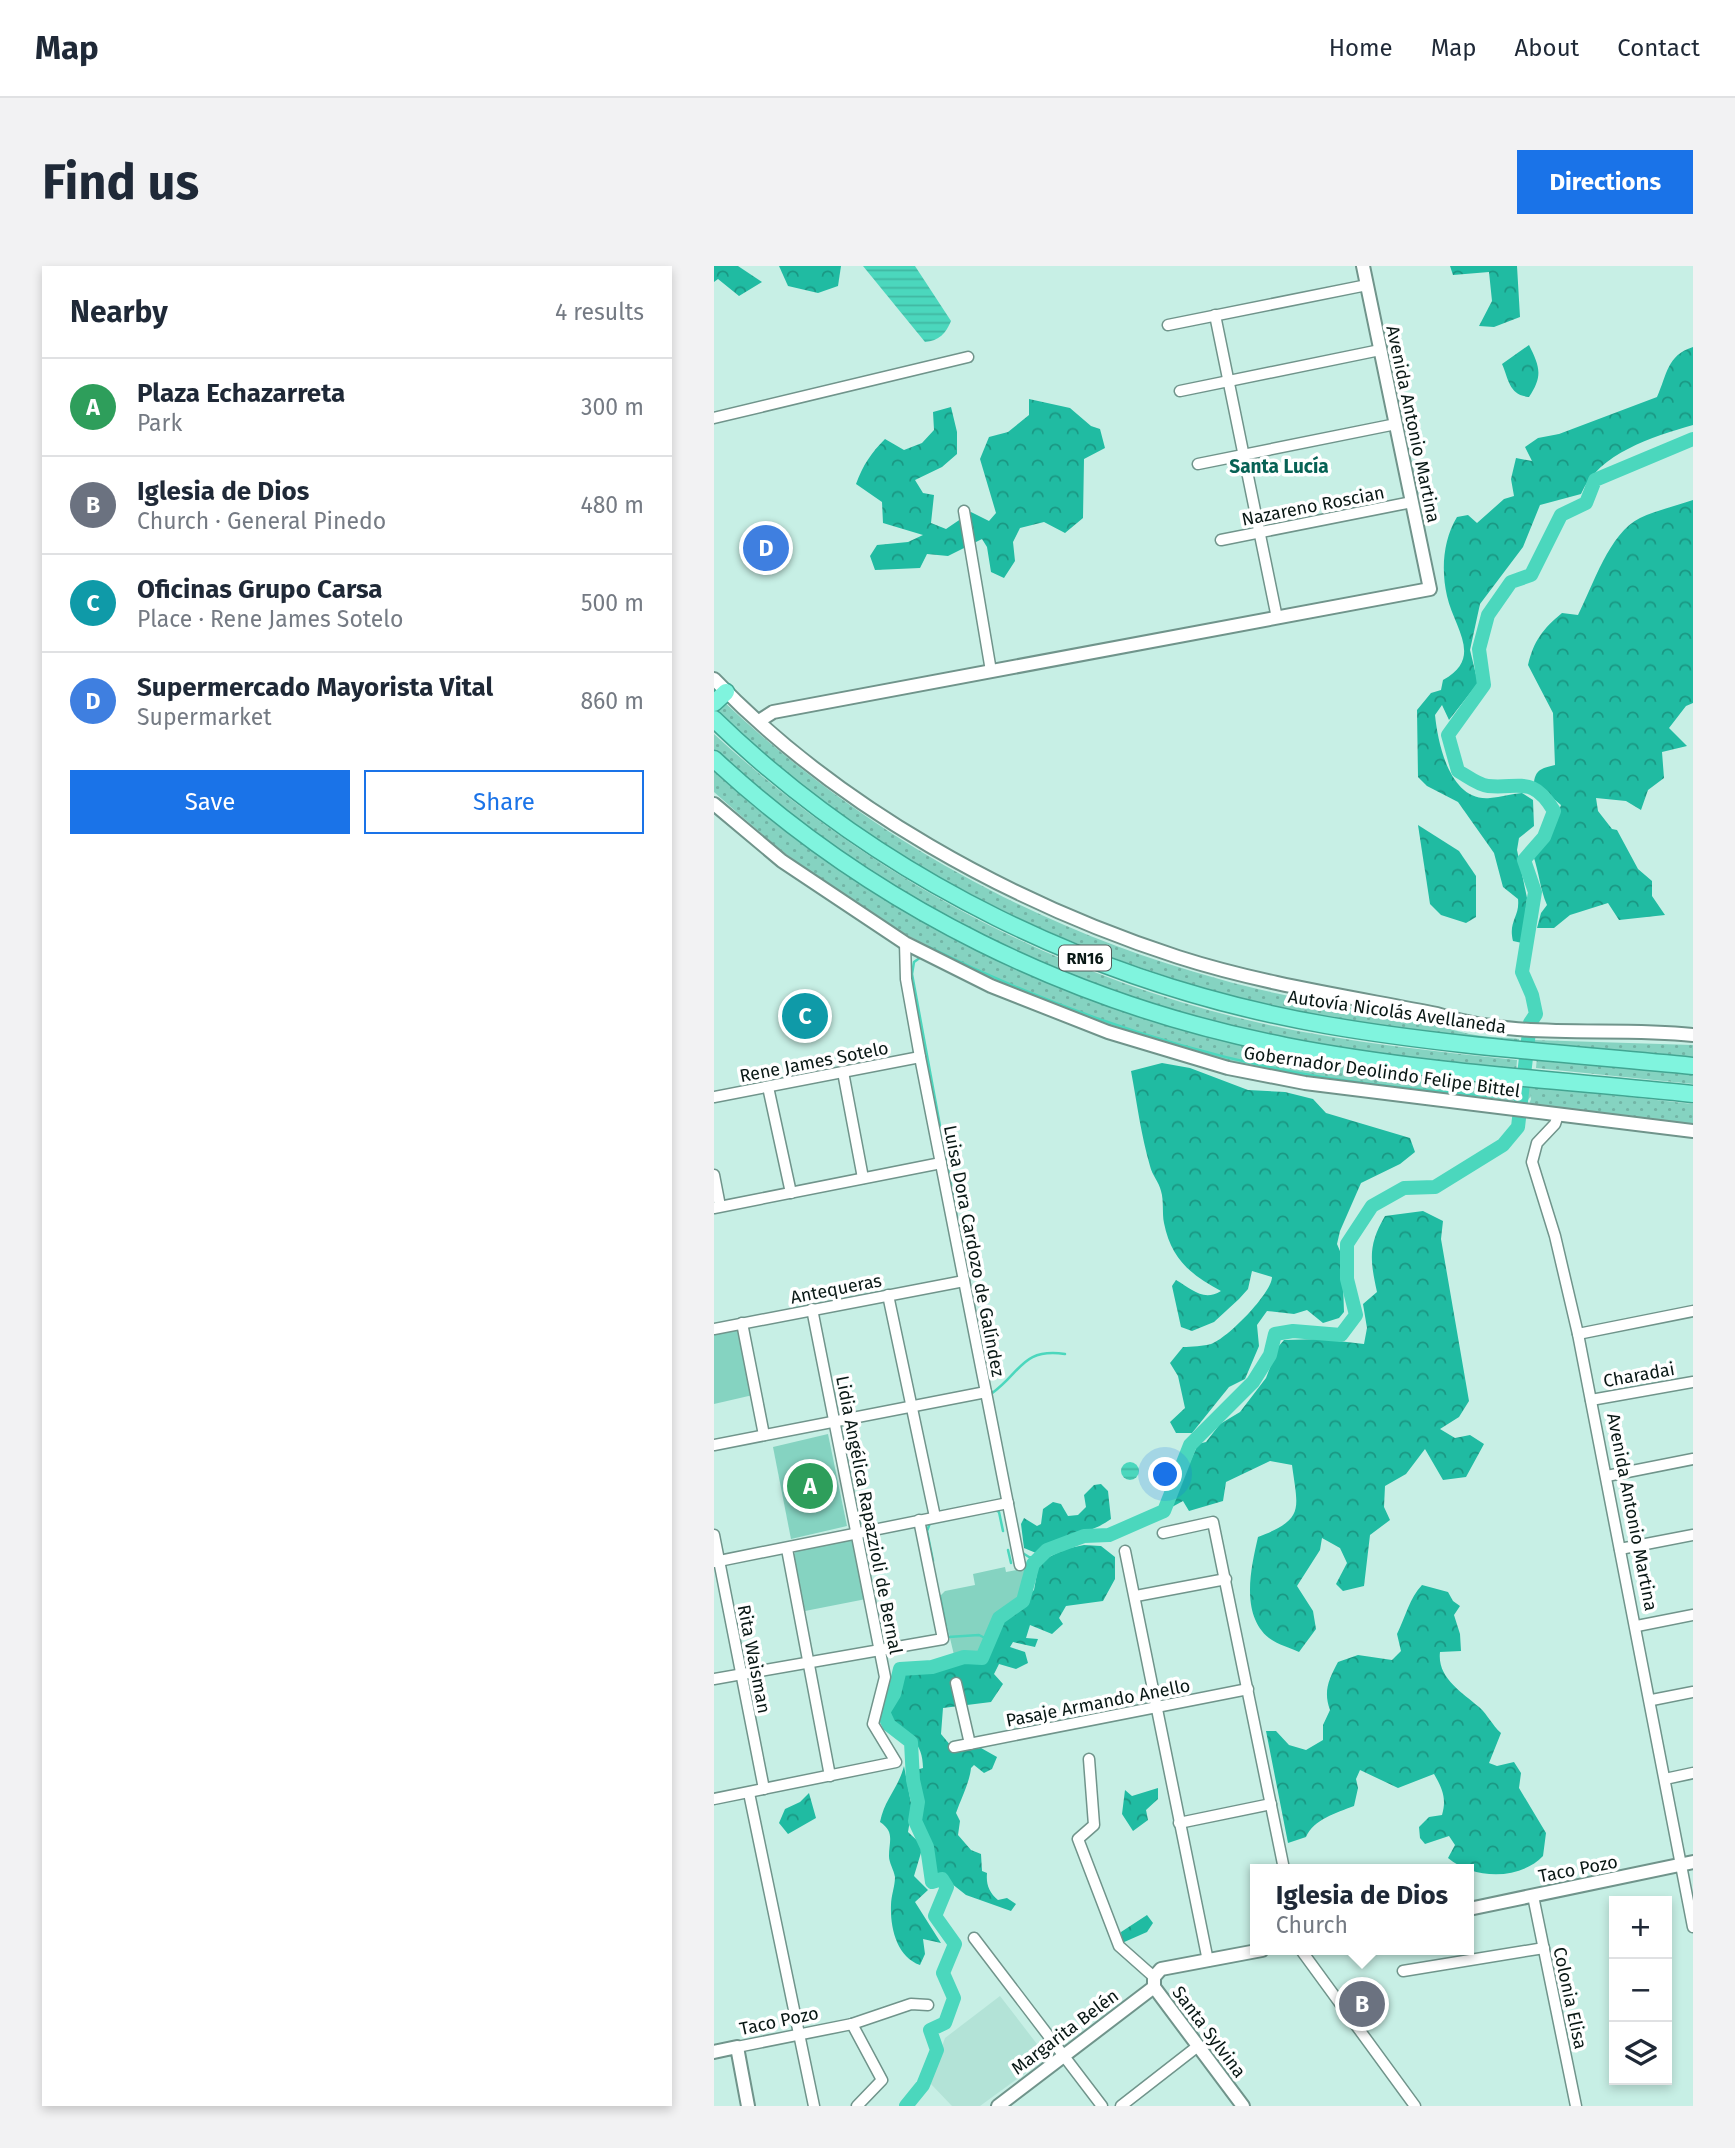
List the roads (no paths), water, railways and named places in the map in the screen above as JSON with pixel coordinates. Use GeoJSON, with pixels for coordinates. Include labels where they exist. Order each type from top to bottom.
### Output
{"type":"FeatureCollection","features":[{"type":"Feature","properties":{"kind":"highway","name":"Autovía Nicolás Avellaneda"},"geometry":{"type":"LineString","coordinates":[[714,719],[782,779],[887,856],[969,903],[1076,954],[1157,984],[1270,1014],[1348,1028],[1517,1049],[1693,1066]]}},
{"type":"Feature","properties":{"kind":"highway","name":"RN16"},"geometry":{"type":"LineString","coordinates":[[714,759],[793,826],[886,889],[975,940],[1061,981],[1191,1024],[1288,1047],[1378,1061],[1693,1094]]}},
{"type":"Feature","properties":{"kind":"street","name":"Avenida Antonio Martina"},"geometry":{"type":"LineString","coordinates":[[1277,618],[1430,589],[1363,266]]}},
{"type":"Feature","properties":{"kind":"street"},"geometry":{"type":"LineString","coordinates":[[1168,325],[1367,285]]}},
{"type":"Feature","properties":{"kind":"street"},"geometry":{"type":"LineString","coordinates":[[759,721],[773,712],[1277,618],[1215,315]]}},
{"type":"Feature","properties":{"kind":"street"},"geometry":{"type":"LineString","coordinates":[[1180,391],[1380,350]]}},
{"type":"Feature","properties":{"kind":"street"},"geometry":{"type":"LineString","coordinates":[[714,418],[968,357]]}},
{"type":"Feature","properties":{"kind":"street"},"geometry":{"type":"LineString","coordinates":[[1198,464],[1396,424]]}},
{"type":"Feature","properties":{"kind":"street","name":"Nazareno Roscian"},"geometry":{"type":"LineString","coordinates":[[1221,540],[1412,502]]}},
{"type":"Feature","properties":{"kind":"street"},"geometry":{"type":"LineString","coordinates":[[964,511],[991,671]]}},
{"type":"Feature","properties":{"kind":"street"},"geometry":{"type":"LineString","coordinates":[[714,679],[720,698],[759,721],[803,758],[898,826],[999,883],[1095,927],[1180,957],[1275,982],[1437,1014],[1462,1022],[1537,1032],[1693,1035]]}},
{"type":"Feature","properties":{"kind":"street","name":"Gobernador Deolindo Felipe Bittel"},"geometry":{"type":"LineString","coordinates":[[714,804],[782,861],[905,943],[968,975],[1062,1015],[1228,1068],[1315,1084],[1693,1131]]}},
{"type":"Feature","properties":{"kind":"street","name":"Luisa Dora Cardozo de Galíndez"},"geometry":{"type":"LineString","coordinates":[[905,943],[906,979],[920,1057],[1020,1565]]}},
{"type":"Feature","properties":{"kind":"street","name":"Rene James Sotelo"},"geometry":{"type":"LineString","coordinates":[[714,1097],[920,1057]]}},
{"type":"Feature","properties":{"kind":"street"},"geometry":{"type":"LineString","coordinates":[[844,1072],[863,1178]]}},
{"type":"Feature","properties":{"kind":"street"},"geometry":{"type":"LineString","coordinates":[[768,1087],[791,1192]]}},
{"type":"Feature","properties":{"kind":"street","name":"Avenida Antonio Martina"},"geometry":{"type":"LineString","coordinates":[[1558,1115],[1551,1130],[1537,1143],[1532,1162],[1555,1236],[1578,1334],[1665,1779],[1687,1864],[1693,1927]]}},
{"type":"Feature","properties":{"kind":"street"},"geometry":{"type":"LineString","coordinates":[[714,1175],[717,1207],[941,1163]]}},
{"type":"Feature","properties":{"kind":"street","name":"Antequeras"},"geometry":{"type":"LineString","coordinates":[[714,1329],[964,1281]]}},
{"type":"Feature","properties":{"kind":"street"},"geometry":{"type":"LineString","coordinates":[[888,1295],[935,1517]]}},
{"type":"Feature","properties":{"kind":"street","name":"Lidia Angélica Rapazzioli de Bernal"},"geometry":{"type":"LineString","coordinates":[[812,1309],[885,1677],[873,1724],[896,1762],[830,1776]]}},
{"type":"Feature","properties":{"kind":"street"},"geometry":{"type":"LineString","coordinates":[[1578,1334],[1693,1311]]}},
{"type":"Feature","properties":{"kind":"street"},"geometry":{"type":"LineString","coordinates":[[743,1323],[764,1435]]}},
{"type":"Feature","properties":{"kind":"street","name":"Charadai"},"geometry":{"type":"LineString","coordinates":[[1591,1399],[1693,1382]]}},
{"type":"Feature","properties":{"kind":"street"},"geometry":{"type":"LineString","coordinates":[[714,1445],[986,1392]]}},
{"type":"Feature","properties":{"kind":"street"},"geometry":{"type":"LineString","coordinates":[[1606,1476],[1693,1459]]}},
{"type":"Feature","properties":{"kind":"street"},"geometry":{"type":"LineString","coordinates":[[717,1561],[1008,1503]]}},
{"type":"Feature","properties":{"kind":"street"},"geometry":{"type":"LineString","coordinates":[[714,1679],[879,1648],[943,1639],[919,1520]]}},
{"type":"Feature","properties":{"kind":"street"},"geometry":{"type":"LineString","coordinates":[[1163,1533],[1213,1522],[1283,1864]]}},
{"type":"Feature","properties":{"kind":"street","name":"Rita Waisman"},"geometry":{"type":"LineString","coordinates":[[714,1535],[764,1790]]}},
{"type":"Feature","properties":{"kind":"street"},"geometry":{"type":"LineString","coordinates":[[1620,1549],[1693,1535]]}},
{"type":"Feature","properties":{"kind":"street"},"geometry":{"type":"LineString","coordinates":[[714,1799],[830,1776],[787,1549]]}},
{"type":"Feature","properties":{"kind":"street"},"geometry":{"type":"LineString","coordinates":[[1125,1551],[1208,1961]]}},
{"type":"Feature","properties":{"kind":"street"},"geometry":{"type":"LineString","coordinates":[[1136,1596],[1226,1579]]}},
{"type":"Feature","properties":{"kind":"street"},"geometry":{"type":"LineString","coordinates":[[1637,1626],[1693,1615]]}},
{"type":"Feature","properties":{"kind":"street"},"geometry":{"type":"LineString","coordinates":[[956,1683],[970,1744]]}},
{"type":"Feature","properties":{"kind":"street","name":"Pasaje Armando Anello"},"geometry":{"type":"LineString","coordinates":[[954,1747],[1248,1689]]}},
{"type":"Feature","properties":{"kind":"street"},"geometry":{"type":"LineString","coordinates":[[1651,1700],[1693,1692]]}},
{"type":"Feature","properties":{"kind":"street"},"geometry":{"type":"LineString","coordinates":[[1089,1759],[1094,1825],[1078,1839],[1119,1946],[1154,1982],[1161,1969],[1250,1952]]}},
{"type":"Feature","properties":{"kind":"street"},"geometry":{"type":"LineString","coordinates":[[1665,1779],[1693,1773]]}},
{"type":"Feature","properties":{"kind":"street"},"geometry":{"type":"LineString","coordinates":[[749,1793],[814,2106]]}},
{"type":"Feature","properties":{"kind":"street"},"geometry":{"type":"LineString","coordinates":[[1179,1823],[1271,1804]]}},
{"type":"Feature","properties":{"kind":"street","name":"Taco Pozo"},"geometry":{"type":"LineString","coordinates":[[1474,1908],[1687,1864]]}},
{"type":"Feature","properties":{"kind":"street","name":"Colonia Elisa"},"geometry":{"type":"LineString","coordinates":[[1534,1896],[1576,2106]]}},
{"type":"Feature","properties":{"kind":"street"},"geometry":{"type":"LineString","coordinates":[[974,1938],[1062,2057],[1102,2106]]}},
{"type":"Feature","properties":{"kind":"street"},"geometry":{"type":"LineString","coordinates":[[1403,1971],[1544,1948]]}},
{"type":"Feature","properties":{"kind":"street"},"geometry":{"type":"LineString","coordinates":[[1305,1955],[1415,2106]]}},
{"type":"Feature","properties":{"kind":"street","name":"Santa Sylvina"},"geometry":{"type":"LineString","coordinates":[[1154,1982],[1242,2106]]}},
{"type":"Feature","properties":{"kind":"street","name":"Margarita Belén"},"geometry":{"type":"LineString","coordinates":[[1006,2104],[1154,1982]]}},
{"type":"Feature","properties":{"kind":"street","name":"Taco Pozo"},"geometry":{"type":"LineString","coordinates":[[714,2052],[852,2024],[911,2004],[928,2005]]}},
{"type":"Feature","properties":{"kind":"street"},"geometry":{"type":"LineString","coordinates":[[852,2024],[881,2075],[880,2086],[857,2106]]}},
{"type":"Feature","properties":{"kind":"street"},"geometry":{"type":"LineString","coordinates":[[1121,2106],[1198,2046]]}},
{"type":"Feature","properties":{"kind":"street"},"geometry":{"type":"LineString","coordinates":[[737,2047],[748,2106]]}},
{"type":"Feature","properties":{"kind":"waterway"},"geometry":{"type":"LineString","coordinates":[[906,2106],[923,2085],[937,2050],[930,2030],[945,2023],[954,1998],[943,1973],[955,1944],[935,1916],[947,1887],[942,1879],[932,1882],[927,1847],[915,1821],[918,1802],[913,1780],[911,1742],[889,1725],[883,1712],[894,1694],[900,1669],[932,1667],[964,1657],[982,1658],[999,1618],[1023,1601],[1033,1564],[1047,1550],[1084,1536],[1109,1535],[1164,1511],[1190,1445],[1253,1382],[1270,1355],[1275,1334],[1293,1331],[1341,1335],[1356,1315],[1347,1279],[1347,1244],[1372,1206],[1404,1188],[1435,1187],[1503,1145],[1518,1127],[1530,1023],[1536,1014],[1532,995],[1522,972],[1535,892],[1524,860],[1544,837],[1554,811],[1539,792],[1532,788],[1484,785],[1458,771],[1448,735],[1484,685],[1479,649],[1488,615],[1511,582],[1531,575],[1561,515],[1586,503],[1595,480],[1693,439]]}},
{"type":"Feature","properties":{"kind":"waterway"},"geometry":{"type":"LineString","coordinates":[[929,947],[1012,985],[1097,1018],[1229,1058],[1334,1079],[1520,1099]]}},
{"type":"Feature","properties":{"kind":"waterway"},"geometry":{"type":"LineString","coordinates":[[921,957],[914,962],[912,974],[964,1256]]}},
{"type":"Feature","properties":{"kind":"waterway"},"geometry":{"type":"LineString","coordinates":[[991,1394],[1030,1358],[1050,1353],[1065,1354]]}},
{"type":"Feature","properties":{"kind":"waterway"},"geometry":{"type":"LineString","coordinates":[[995,1510],[999,1512],[1003,1531]]}},
{"type":"Feature","properties":{"kind":"waterway"},"geometry":{"type":"LineString","coordinates":[[930,1523],[927,1531],[933,1561]]}},
{"type":"Feature","properties":{"kind":"waterway"},"geometry":{"type":"LineString","coordinates":[[1008,1550],[1011,1563]]}},
{"type":"Feature","properties":{"kind":"waterway"},"geometry":{"type":"LineString","coordinates":[[1021,1552],[1029,1557],[1039,1558]]}},
{"type":"Feature","properties":{"kind":"waterway"},"geometry":{"type":"LineString","coordinates":[[1023,1566],[1032,1567]]}},
{"type":"Feature","properties":{"kind":"waterway"},"geometry":{"type":"LineString","coordinates":[[940,1596],[948,1637],[979,1635],[991,1641]]}},
{"type":"Feature","properties":{"kind":"place","name":"Supermercado Mayorista Vital"},"geometry":{"type":"Point","coordinates":[766,548]}},
{"type":"Feature","properties":{"kind":"place","name":"Oficinas Grupo Carsa"},"geometry":{"type":"Point","coordinates":[805,1016]}},
{"type":"Feature","properties":{"kind":"place","name":"Plaza Echazarreta"},"geometry":{"type":"Point","coordinates":[810,1486]}},
{"type":"Feature","properties":{"kind":"place","name":"Iglesia de Dios"},"geometry":{"type":"Point","coordinates":[1362,2004]}},
{"type":"Feature","properties":{"kind":"district","name":"Santa Lucía"},"geometry":{"type":"Point","coordinates":[1279,466]}}]}
